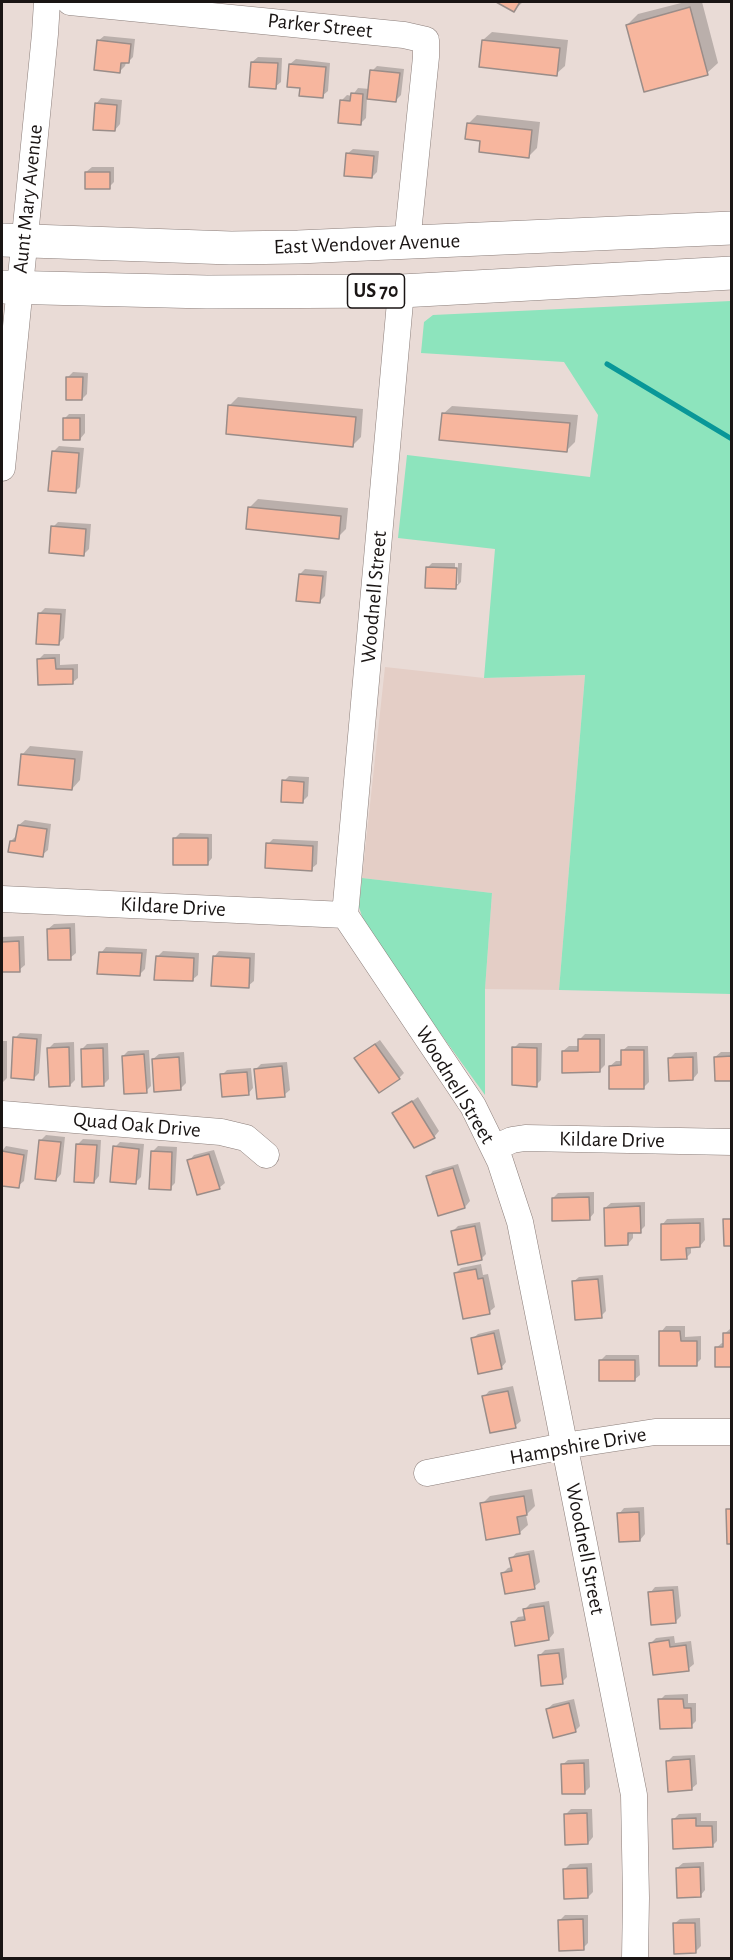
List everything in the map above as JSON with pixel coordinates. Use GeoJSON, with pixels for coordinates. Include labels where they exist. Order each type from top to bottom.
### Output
{"type":"FeatureCollection","features":[{"type":"Feature","properties":{"kind":"highway","name":"East Wendover Avenue"},"geometry":{"type":"LineString","coordinates":[[13,240],[231,248],[407,243],[732,228]]}},
{"type":"Feature","properties":{"kind":"highway","name":"US 70"},"geometry":{"type":"LineString","coordinates":[[10,287],[207,292],[401,291],[732,273]]}},
{"type":"Feature","properties":{"kind":"street","name":"Aunt Mary Avenue"},"geometry":{"type":"LineString","coordinates":[[2,468],[13,240],[47,2]]}},
{"type":"Feature","properties":{"kind":"street","name":"Parker Street"},"geometry":{"type":"LineString","coordinates":[[70,2],[404,35],[426,40],[407,243]]}},
{"type":"Feature","properties":{"kind":"street","name":"Woodnell Street"},"geometry":{"type":"LineString","coordinates":[[401,291],[345,915],[473,1106],[500,1161],[520,1222],[634,1796],[635,1959]]}},
{"type":"Feature","properties":{"kind":"street","name":"Kildare Drive"},"geometry":{"type":"LineString","coordinates":[[2,900],[345,915]]}},
{"type":"Feature","properties":{"kind":"street","name":"Quad Oak Drive"},"geometry":{"type":"LineString","coordinates":[[2,1114],[221,1132],[246,1138],[266,1155]]}},
{"type":"Feature","properties":{"kind":"street","name":"Kildare Drive"},"geometry":{"type":"LineString","coordinates":[[494,1148],[512,1140],[525,1138],[732,1142]]}},
{"type":"Feature","properties":{"kind":"street","name":"Hampshire Drive"},"geometry":{"type":"LineString","coordinates":[[427,1473],[564,1446],[655,1432],[732,1432]]}},
{"type":"Feature","properties":{"kind":"shaded area"},"geometry":{"type":"Polygon","coordinates":[[[385,667],[484,678],[585,675],[559,990],[485,989],[492,893],[362,878],[385,667]]]}},
{"type":"Feature","properties":{"kind":"green space"},"geometry":{"type":"Polygon","coordinates":[[[731,301],[731,994],[559,990],[585,675],[484,678],[495,549],[398,538],[407,455],[590,477],[598,415],[564,362],[421,353],[424,322],[433,315],[731,301]]]}},
{"type":"Feature","properties":{"kind":"green space"},"geometry":{"type":"Polygon","coordinates":[[[362,878],[492,893],[485,989],[485,1095],[367,932],[359,907],[362,878]]]}},
{"type":"Feature","properties":{"kind":"building"},"geometry":{"type":"Polygon","coordinates":[[[496,2],[520,2],[514,12],[496,2]]]}},
{"type":"Feature","properties":{"kind":"building"},"geometry":{"type":"Polygon","coordinates":[[[690,7],[708,75],[644,92],[626,25],[690,7]]]}},
{"type":"Feature","properties":{"kind":"building"},"geometry":{"type":"Polygon","coordinates":[[[97,40],[131,44],[129,63],[121,63],[120,73],[94,70],[97,40]]]}},
{"type":"Feature","properties":{"kind":"building"},"geometry":{"type":"Polygon","coordinates":[[[482,40],[560,48],[557,76],[479,67],[482,40]]]}},
{"type":"Feature","properties":{"kind":"building"},"geometry":{"type":"Polygon","coordinates":[[[251,62],[278,63],[276,89],[249,87],[251,62]]]}},
{"type":"Feature","properties":{"kind":"building"},"geometry":{"type":"Polygon","coordinates":[[[289,64],[326,67],[323,98],[299,96],[300,88],[287,87],[289,64]]]}},
{"type":"Feature","properties":{"kind":"building"},"geometry":{"type":"Polygon","coordinates":[[[370,70],[400,73],[396,102],[367,99],[370,70]]]}},
{"type":"Feature","properties":{"kind":"building"},"geometry":{"type":"Polygon","coordinates":[[[351,93],[363,94],[361,125],[338,123],[340,100],[350,101],[351,93]]]}},
{"type":"Feature","properties":{"kind":"building"},"geometry":{"type":"Polygon","coordinates":[[[95,103],[117,105],[115,131],[93,130],[95,103]]]}},
{"type":"Feature","properties":{"kind":"building"},"geometry":{"type":"Polygon","coordinates":[[[467,123],[532,130],[529,158],[479,152],[480,141],[465,139],[467,123]]]}},
{"type":"Feature","properties":{"kind":"building"},"geometry":{"type":"Polygon","coordinates":[[[346,153],[374,156],[372,178],[344,176],[346,153]]]}},
{"type":"Feature","properties":{"kind":"building"},"geometry":{"type":"Polygon","coordinates":[[[85,172],[110,172],[110,189],[85,189],[85,172]]]}},
{"type":"Feature","properties":{"kind":"building"},"geometry":{"type":"Polygon","coordinates":[[[66,377],[83,377],[82,400],[66,400],[66,377]]]}},
{"type":"Feature","properties":{"kind":"building"},"geometry":{"type":"Polygon","coordinates":[[[228,405],[356,417],[353,447],[226,434],[228,405]]]}},
{"type":"Feature","properties":{"kind":"building"},"geometry":{"type":"Polygon","coordinates":[[[442,413],[570,423],[567,452],[439,440],[442,413]]]}},
{"type":"Feature","properties":{"kind":"building"},"geometry":{"type":"Polygon","coordinates":[[[63,418],[80,418],[80,440],[63,440],[63,418]]]}},
{"type":"Feature","properties":{"kind":"building"},"geometry":{"type":"Polygon","coordinates":[[[52,451],[79,453],[76,493],[48,491],[52,451]]]}},
{"type":"Feature","properties":{"kind":"building"},"geometry":{"type":"Polygon","coordinates":[[[248,507],[341,516],[339,539],[246,529],[248,507]]]}},
{"type":"Feature","properties":{"kind":"building"},"geometry":{"type":"Polygon","coordinates":[[[51,526],[86,529],[84,556],[49,553],[51,526]]]}},
{"type":"Feature","properties":{"kind":"building"},"geometry":{"type":"Polygon","coordinates":[[[426,567],[457,568],[456,589],[425,588],[426,567]]]}},
{"type":"Feature","properties":{"kind":"building"},"geometry":{"type":"Polygon","coordinates":[[[299,574],[323,576],[320,603],[296,601],[299,574]]]}},
{"type":"Feature","properties":{"kind":"building"},"geometry":{"type":"Polygon","coordinates":[[[38,613],[61,614],[59,645],[36,644],[38,613]]]}},
{"type":"Feature","properties":{"kind":"building"},"geometry":{"type":"Polygon","coordinates":[[[55,658],[56,669],[73,669],[73,684],[38,685],[37,659],[55,658]]]}},
{"type":"Feature","properties":{"kind":"building"},"geometry":{"type":"Polygon","coordinates":[[[21,754],[75,759],[72,790],[18,785],[21,754]]]}},
{"type":"Feature","properties":{"kind":"building"},"geometry":{"type":"Polygon","coordinates":[[[282,780],[304,782],[303,803],[281,802],[282,780]]]}},
{"type":"Feature","properties":{"kind":"building"},"geometry":{"type":"Polygon","coordinates":[[[18,825],[47,829],[43,857],[8,852],[10,841],[15,841],[18,825]]]}},
{"type":"Feature","properties":{"kind":"building"},"geometry":{"type":"Polygon","coordinates":[[[173,838],[208,838],[208,865],[173,865],[173,838]]]}},
{"type":"Feature","properties":{"kind":"building"},"geometry":{"type":"Polygon","coordinates":[[[266,843],[313,846],[312,871],[265,868],[266,843]]]}},
{"type":"Feature","properties":{"kind":"building"},"geometry":{"type":"Polygon","coordinates":[[[70,928],[71,960],[48,960],[47,929],[70,928]]]}},
{"type":"Feature","properties":{"kind":"building"},"geometry":{"type":"Polygon","coordinates":[[[19,941],[20,972],[2,972],[2,942],[19,941]]]}},
{"type":"Feature","properties":{"kind":"building"},"geometry":{"type":"Polygon","coordinates":[[[99,952],[142,953],[140,976],[97,974],[99,952]]]}},
{"type":"Feature","properties":{"kind":"building"},"geometry":{"type":"Polygon","coordinates":[[[156,956],[194,958],[193,981],[154,980],[156,956]]]}},
{"type":"Feature","properties":{"kind":"building"},"geometry":{"type":"Polygon","coordinates":[[[213,956],[250,958],[249,988],[211,986],[213,956]]]}},
{"type":"Feature","properties":{"kind":"building"},"geometry":{"type":"Polygon","coordinates":[[[13,1037],[37,1039],[34,1080],[11,1078],[13,1037]]]}},
{"type":"Feature","properties":{"kind":"building"},"geometry":{"type":"Polygon","coordinates":[[[578,1039],[600,1039],[600,1072],[562,1073],[562,1051],[578,1051],[578,1039]]]}},
{"type":"Feature","properties":{"kind":"building"},"geometry":{"type":"Polygon","coordinates":[[[375,1044],[400,1079],[379,1093],[354,1058],[375,1044]]]}},
{"type":"Feature","properties":{"kind":"building"},"geometry":{"type":"Polygon","coordinates":[[[69,1047],[70,1086],[49,1087],[47,1048],[69,1047]]]}},
{"type":"Feature","properties":{"kind":"building"},"geometry":{"type":"Polygon","coordinates":[[[512,1047],[537,1048],[537,1087],[512,1085],[512,1047]]]}},
{"type":"Feature","properties":{"kind":"building"},"geometry":{"type":"Polygon","coordinates":[[[103,1048],[104,1086],[82,1087],[81,1049],[103,1048]]]}},
{"type":"Feature","properties":{"kind":"building"},"geometry":{"type":"Polygon","coordinates":[[[621,1050],[644,1050],[644,1089],[609,1089],[609,1066],[621,1065],[621,1050]]]}},
{"type":"Feature","properties":{"kind":"building"},"geometry":{"type":"Polygon","coordinates":[[[144,1054],[147,1093],[124,1094],[122,1056],[144,1054]]]}},
{"type":"Feature","properties":{"kind":"building"},"geometry":{"type":"Polygon","coordinates":[[[732,1056],[732,1081],[715,1081],[714,1057],[732,1056]]]}},
{"type":"Feature","properties":{"kind":"building"},"geometry":{"type":"Polygon","coordinates":[[[179,1057],[181,1090],[154,1092],[152,1059],[179,1057]]]}},
{"type":"Feature","properties":{"kind":"building"},"geometry":{"type":"Polygon","coordinates":[[[693,1057],[693,1080],[669,1081],[668,1058],[693,1057]]]}},
{"type":"Feature","properties":{"kind":"building"},"geometry":{"type":"Polygon","coordinates":[[[282,1066],[285,1097],[257,1099],[254,1069],[282,1066]]]}},
{"type":"Feature","properties":{"kind":"building"},"geometry":{"type":"Polygon","coordinates":[[[247,1072],[249,1095],[222,1097],[220,1074],[247,1072]]]}},
{"type":"Feature","properties":{"kind":"building"},"geometry":{"type":"Polygon","coordinates":[[[412,1101],[435,1138],[414,1148],[392,1113],[412,1101]]]}},
{"type":"Feature","properties":{"kind":"building"},"geometry":{"type":"Polygon","coordinates":[[[39,1140],[61,1142],[56,1181],[35,1179],[39,1140]]]}},
{"type":"Feature","properties":{"kind":"building"},"geometry":{"type":"Polygon","coordinates":[[[76,1144],[97,1145],[94,1183],[74,1182],[76,1144]]]}},
{"type":"Feature","properties":{"kind":"building"},"geometry":{"type":"Polygon","coordinates":[[[113,1146],[139,1149],[136,1184],[110,1182],[113,1146]]]}},
{"type":"Feature","properties":{"kind":"building"},"geometry":{"type":"Polygon","coordinates":[[[2,1151],[24,1155],[19,1188],[2,1186],[2,1151]]]}},
{"type":"Feature","properties":{"kind":"building"},"geometry":{"type":"Polygon","coordinates":[[[151,1151],[172,1152],[171,1190],[149,1189],[151,1151]]]}},
{"type":"Feature","properties":{"kind":"building"},"geometry":{"type":"Polygon","coordinates":[[[209,1154],[220,1189],[197,1195],[187,1160],[209,1154]]]}},
{"type":"Feature","properties":{"kind":"building"},"geometry":{"type":"Polygon","coordinates":[[[453,1168],[465,1208],[438,1216],[426,1176],[453,1168]]]}},
{"type":"Feature","properties":{"kind":"building"},"geometry":{"type":"Polygon","coordinates":[[[589,1197],[590,1220],[552,1221],[552,1198],[589,1197]]]}},
{"type":"Feature","properties":{"kind":"building"},"geometry":{"type":"Polygon","coordinates":[[[640,1206],[641,1233],[628,1233],[628,1245],[605,1246],[604,1208],[640,1206]]]}},
{"type":"Feature","properties":{"kind":"building"},"geometry":{"type":"Polygon","coordinates":[[[723,1219],[732,1219],[732,1246],[724,1246],[723,1219]]]}},
{"type":"Feature","properties":{"kind":"building"},"geometry":{"type":"Polygon","coordinates":[[[700,1223],[700,1247],[686,1248],[687,1259],[661,1260],[661,1224],[700,1223]]]}},
{"type":"Feature","properties":{"kind":"building"},"geometry":{"type":"Polygon","coordinates":[[[475,1226],[482,1260],[458,1265],[451,1231],[475,1226]]]}},
{"type":"Feature","properties":{"kind":"building"},"geometry":{"type":"Polygon","coordinates":[[[476,1269],[478,1279],[483,1278],[490,1314],[463,1319],[454,1273],[476,1269]]]}},
{"type":"Feature","properties":{"kind":"building"},"geometry":{"type":"Polygon","coordinates":[[[598,1279],[602,1318],[575,1320],[572,1281],[598,1279]]]}},
{"type":"Feature","properties":{"kind":"building"},"geometry":{"type":"Polygon","coordinates":[[[659,1331],[680,1331],[681,1341],[697,1341],[697,1366],[659,1366],[659,1331]]]}},
{"type":"Feature","properties":{"kind":"building"},"geometry":{"type":"Polygon","coordinates":[[[494,1333],[502,1369],[478,1374],[471,1338],[494,1333]]]}},
{"type":"Feature","properties":{"kind":"building"},"geometry":{"type":"Polygon","coordinates":[[[723,1333],[732,1333],[732,1367],[715,1367],[715,1347],[723,1347],[723,1333]]]}},
{"type":"Feature","properties":{"kind":"building"},"geometry":{"type":"Polygon","coordinates":[[[599,1360],[635,1360],[635,1381],[599,1381],[599,1360]]]}},
{"type":"Feature","properties":{"kind":"building"},"geometry":{"type":"Polygon","coordinates":[[[508,1391],[516,1428],[490,1433],[482,1396],[508,1391]]]}},
{"type":"Feature","properties":{"kind":"building"},"geometry":{"type":"Polygon","coordinates":[[[524,1496],[527,1515],[517,1517],[520,1534],[486,1540],[480,1503],[524,1496]]]}},
{"type":"Feature","properties":{"kind":"building"},"geometry":{"type":"Polygon","coordinates":[[[726,1509],[732,1509],[732,1544],[727,1544],[726,1509]]]}},
{"type":"Feature","properties":{"kind":"building"},"geometry":{"type":"Polygon","coordinates":[[[639,1512],[640,1541],[619,1542],[617,1513],[639,1512]]]}},
{"type":"Feature","properties":{"kind":"building"},"geometry":{"type":"Polygon","coordinates":[[[529,1554],[535,1589],[505,1594],[501,1573],[512,1571],[509,1558],[529,1554]]]}},
{"type":"Feature","properties":{"kind":"building"},"geometry":{"type":"Polygon","coordinates":[[[673,1590],[676,1623],[651,1625],[648,1592],[673,1590]]]}},
{"type":"Feature","properties":{"kind":"building"},"geometry":{"type":"Polygon","coordinates":[[[544,1606],[549,1640],[515,1646],[511,1622],[525,1620],[523,1609],[544,1606]]]}},
{"type":"Feature","properties":{"kind":"building"},"geometry":{"type":"Polygon","coordinates":[[[669,1640],[670,1647],[686,1645],[689,1671],[653,1675],[649,1643],[669,1640]]]}},
{"type":"Feature","properties":{"kind":"building"},"geometry":{"type":"Polygon","coordinates":[[[559,1653],[563,1684],[541,1686],[538,1655],[559,1653]]]}},
{"type":"Feature","properties":{"kind":"building"},"geometry":{"type":"Polygon","coordinates":[[[658,1699],[683,1699],[684,1708],[691,1708],[692,1728],[660,1729],[658,1699]]]}},
{"type":"Feature","properties":{"kind":"building"},"geometry":{"type":"Polygon","coordinates":[[[569,1703],[576,1732],[553,1738],[546,1709],[569,1703]]]}},
{"type":"Feature","properties":{"kind":"building"},"geometry":{"type":"Polygon","coordinates":[[[690,1759],[692,1790],[668,1792],[666,1761],[690,1759]]]}},
{"type":"Feature","properties":{"kind":"building"},"geometry":{"type":"Polygon","coordinates":[[[584,1763],[585,1794],[562,1794],[561,1764],[584,1763]]]}},
{"type":"Feature","properties":{"kind":"building"},"geometry":{"type":"Polygon","coordinates":[[[587,1813],[588,1844],[565,1845],[564,1814],[587,1813]]]}},
{"type":"Feature","properties":{"kind":"building"},"geometry":{"type":"Polygon","coordinates":[[[696,1818],[696,1826],[712,1826],[713,1847],[673,1849],[672,1819],[696,1818]]]}},
{"type":"Feature","properties":{"kind":"building"},"geometry":{"type":"Polygon","coordinates":[[[700,1867],[701,1897],[677,1898],[676,1868],[700,1867]]]}},
{"type":"Feature","properties":{"kind":"building"},"geometry":{"type":"Polygon","coordinates":[[[587,1868],[588,1898],[564,1899],[563,1869],[587,1868]]]}},
{"type":"Feature","properties":{"kind":"building"},"geometry":{"type":"Polygon","coordinates":[[[583,1919],[584,1950],[559,1951],[558,1920],[583,1919]]]}},
{"type":"Feature","properties":{"kind":"building"},"geometry":{"type":"Polygon","coordinates":[[[673,1923],[695,1923],[696,1953],[674,1954],[673,1923]]]}},
{"type":"Feature","properties":{"kind":"waterway"},"geometry":{"type":"LineString","coordinates":[[607,364],[732,439]]}}]}
